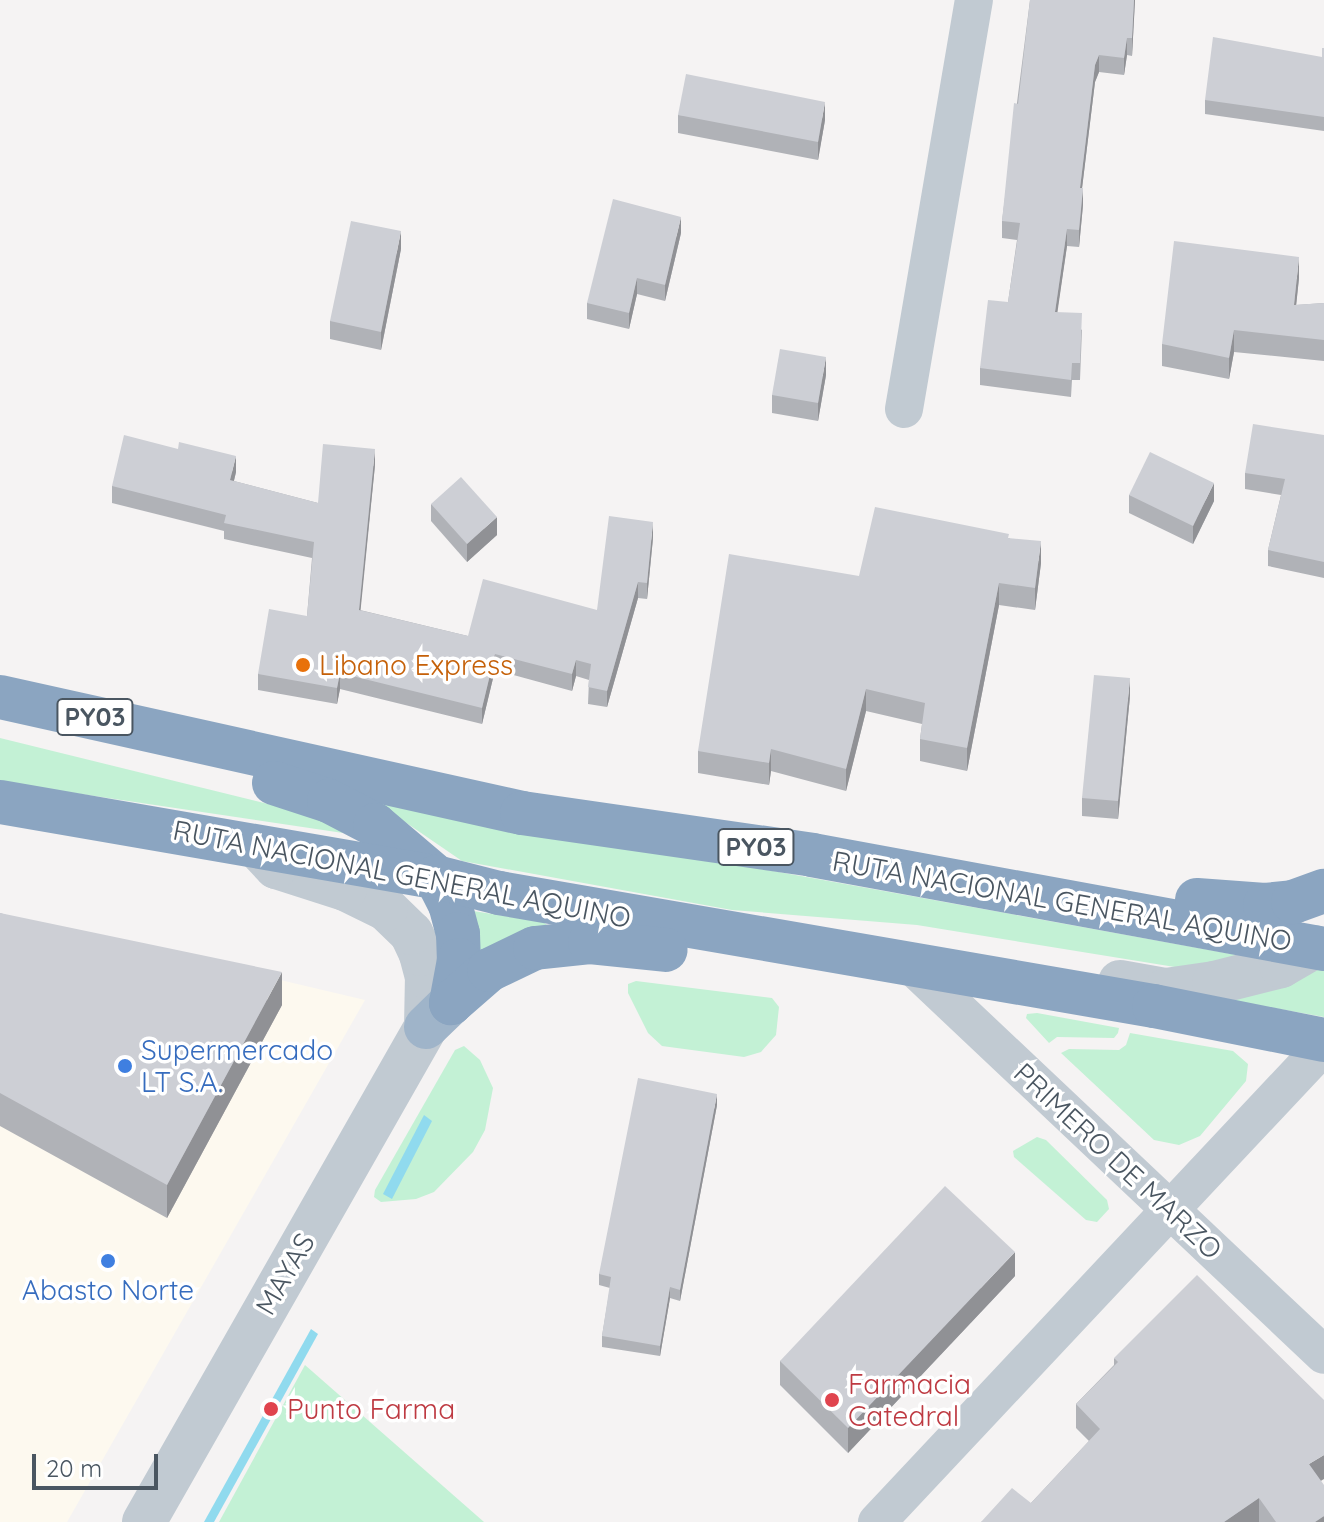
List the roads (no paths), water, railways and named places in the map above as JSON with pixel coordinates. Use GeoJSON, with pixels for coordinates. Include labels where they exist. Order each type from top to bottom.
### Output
{"type":"FeatureCollection","features":[{"type":"Feature","properties":{"kind":"highway","name":"RUTA NACIONAL GENERAL AQUINO"},"geometry":{"type":"LineString","coordinates":[[0,697],[522,813],[812,855],[1321,944]]}},
{"type":"Feature","properties":{"kind":"highway"},"geometry":{"type":"LineString","coordinates":[[221,745],[234,761],[261,779],[329,801],[375,825],[436,877],[450,904],[458,934],[459,960],[438,1015]]}},
{"type":"Feature","properties":{"kind":"highway","name":"RUTA NACIONAL GENERAL AQUINO"},"geometry":{"type":"LineString","coordinates":[[0,802],[436,877],[499,893],[913,967],[1154,1006],[1324,1040]]}},
{"type":"Feature","properties":{"kind":"highway"},"geometry":{"type":"LineString","coordinates":[[812,855],[919,856],[1205,902],[1265,905],[1293,902],[1324,891]]}},
{"type":"Feature","properties":{"kind":"highway"},"geometry":{"type":"LineString","coordinates":[[438,1015],[489,970],[535,948],[590,942],[678,952],[747,937]]}},
{"type":"Feature","properties":{"kind":"street"},"geometry":{"type":"LineString","coordinates":[[904,409],[974,0]]}},
{"type":"Feature","properties":{"kind":"street"},"geometry":{"type":"LineString","coordinates":[[255,845],[276,867],[359,895],[386,909],[411,933],[421,954],[438,1015]]}},
{"type":"Feature","properties":{"kind":"street"},"geometry":{"type":"LineString","coordinates":[[747,937],[838,931],[1166,990],[1253,975],[1281,966],[1321,944]]}},
{"type":"Feature","properties":{"kind":"street","name":"PRIMERO DE MARZO"},"geometry":{"type":"LineString","coordinates":[[913,967],[1324,1355]]}},
{"type":"Feature","properties":{"kind":"street","name":"MAYAS"},"geometry":{"type":"LineString","coordinates":[[144,1522],[438,1015]]}},
{"type":"Feature","properties":{"kind":"street"},"geometry":{"type":"LineString","coordinates":[[877,1522],[1324,1046]]}},
{"type":"Feature","properties":{"kind":"water"},"geometry":{"type":"Polygon","coordinates":[[[424,1115],[432,1121],[392,1199],[383,1194],[424,1115]]]}},
{"type":"Feature","properties":{"kind":"water"},"geometry":{"type":"Polygon","coordinates":[[[311,1329],[318,1334],[214,1522],[204,1522],[311,1329]]]}},
{"type":"Feature","properties":{"kind":"place","name":"Libano Express"},"geometry":{"type":"Point","coordinates":[303,665]}},
{"type":"Feature","properties":{"kind":"place","name":"Supermercado LT S.A."},"geometry":{"type":"Point","coordinates":[125,1066]}},
{"type":"Feature","properties":{"kind":"place","name":"Abasto Norte"},"geometry":{"type":"Point","coordinates":[108,1261]}},
{"type":"Feature","properties":{"kind":"place","name":"Farmacia Catedral"},"geometry":{"type":"Point","coordinates":[832,1400]}},
{"type":"Feature","properties":{"kind":"place","name":"Punto Farma"},"geometry":{"type":"Point","coordinates":[271,1409]}}]}
